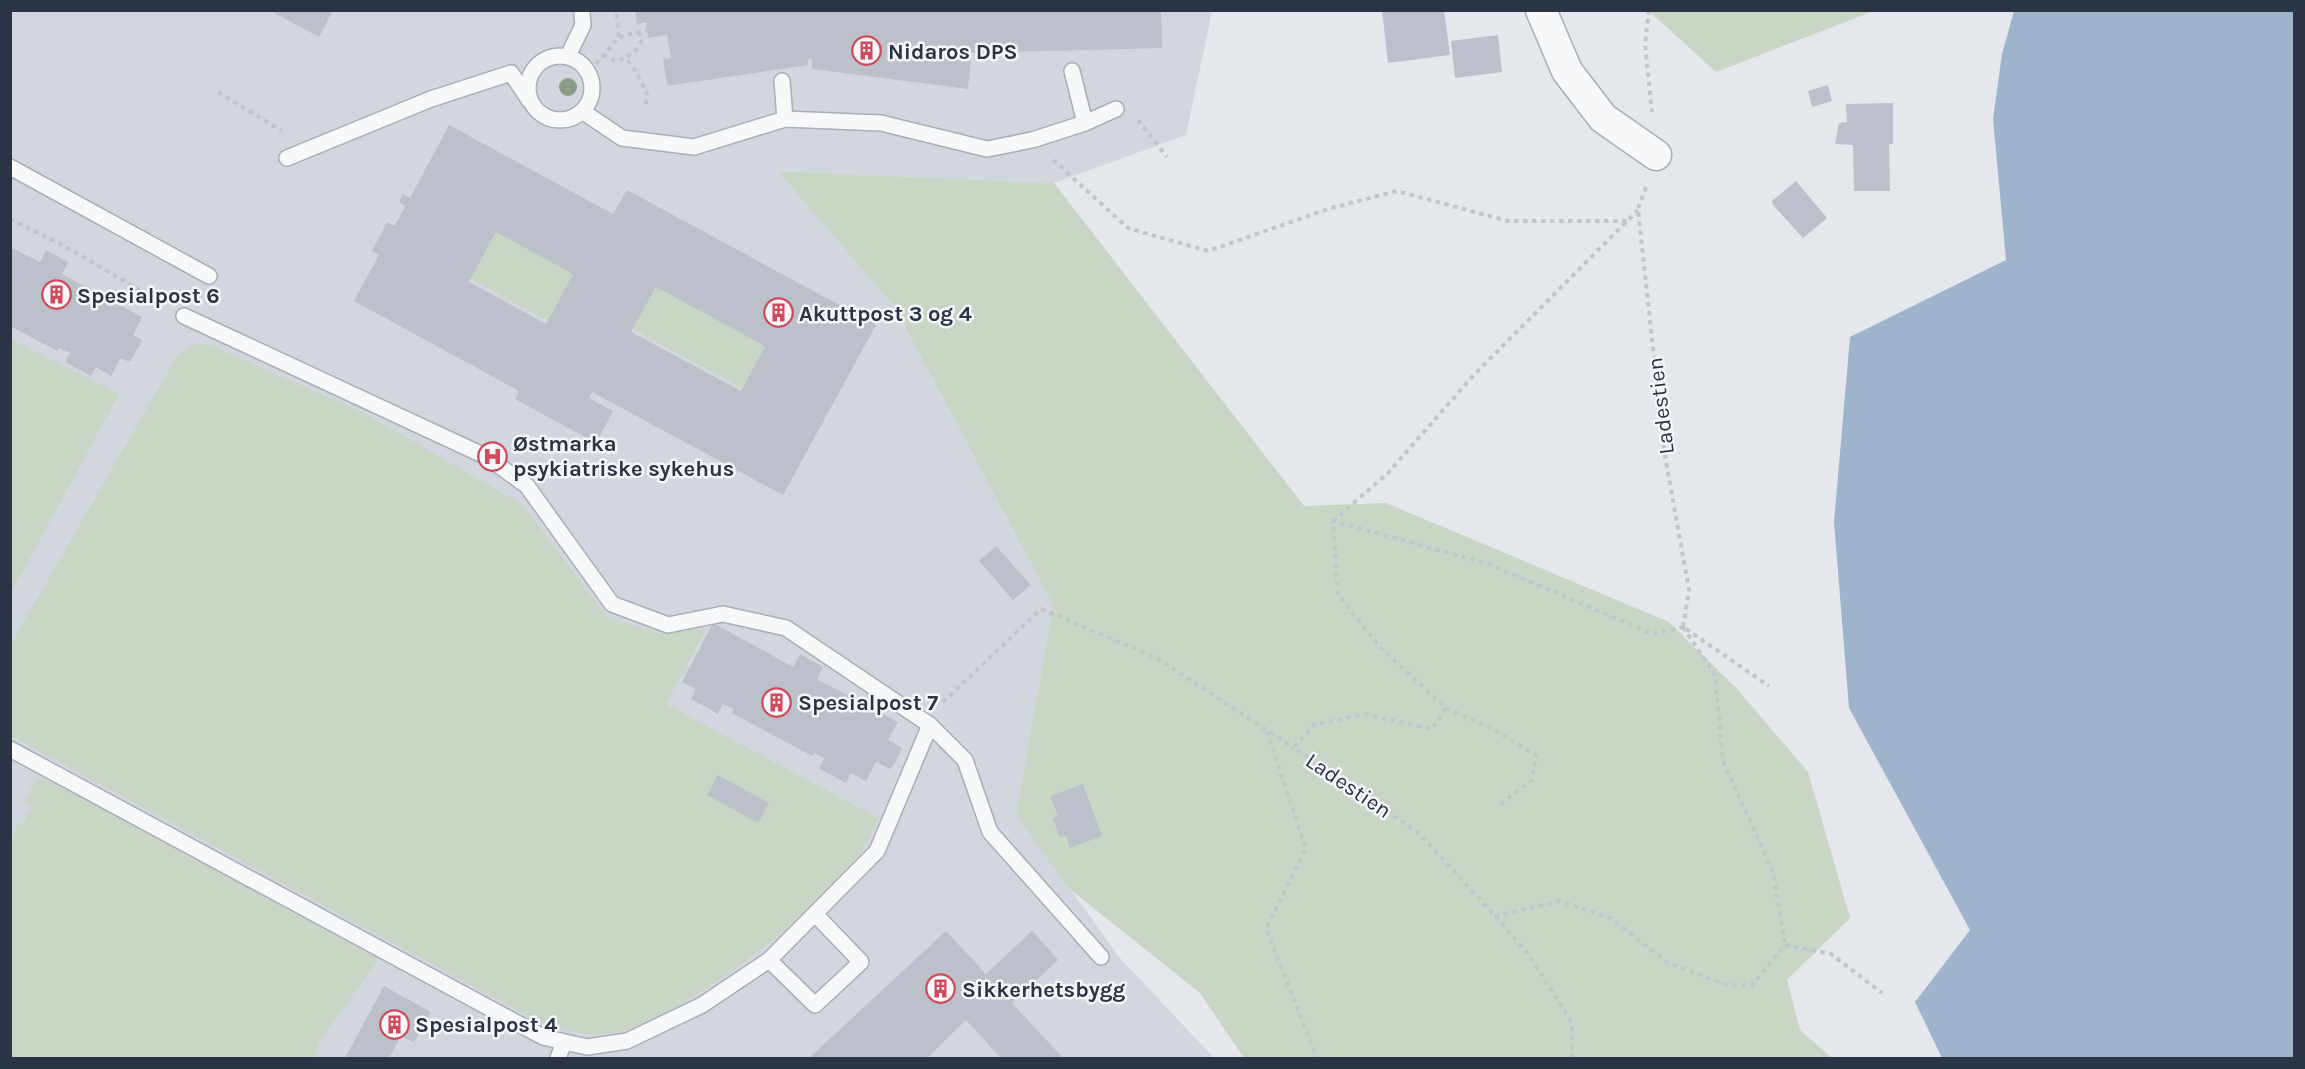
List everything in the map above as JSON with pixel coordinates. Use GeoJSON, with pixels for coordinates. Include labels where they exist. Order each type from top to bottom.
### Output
{"type":"FeatureCollection","features":[{"type":"Feature","properties":{"kind":"street"},"geometry":{"type":"LineString","coordinates":[[1541,10],[1567,72],[1603,118],[1656,155]]}},
{"type":"Feature","properties":{"kind":"lane"},"geometry":{"type":"LineString","coordinates":[[568,56],[584,25],[582,14]]}},
{"type":"Feature","properties":{"kind":"lane"},"geometry":{"type":"LineString","coordinates":[[286,159],[431,99],[511,73],[529,100],[543,116],[553,120],[573,117],[582,111],[592,93],[588,72],[584,65],[568,56],[558,55],[539,62],[528,80],[529,100]]}},
{"type":"Feature","properties":{"kind":"lane"},"geometry":{"type":"LineString","coordinates":[[1072,71],[1084,123]]}},
{"type":"Feature","properties":{"kind":"lane"},"geometry":{"type":"LineString","coordinates":[[782,81],[785,120]]}},
{"type":"Feature","properties":{"kind":"lane"},"geometry":{"type":"LineString","coordinates":[[582,111],[622,138],[694,147],[785,120],[881,123],[987,148],[1032,140],[1084,123],[1116,109]]}},
{"type":"Feature","properties":{"kind":"lane"},"geometry":{"type":"LineString","coordinates":[[10,168],[209,276]]}},
{"type":"Feature","properties":{"kind":"lane"},"geometry":{"type":"LineString","coordinates":[[184,316],[487,457],[527,486],[612,604],[668,625],[723,614],[786,628],[926,722],[965,760],[990,832],[1101,957]]}},
{"type":"Feature","properties":{"kind":"lane"},"geometry":{"type":"LineString","coordinates":[[10,749],[543,1037],[587,1047],[627,1041],[702,1005],[769,960],[877,851],[926,722]]}},
{"type":"Feature","properties":{"kind":"lane"},"geometry":{"type":"LineString","coordinates":[[769,960],[815,1005],[861,962],[814,914]]}},
{"type":"Feature","properties":{"kind":"lane"},"geometry":{"type":"LineString","coordinates":[[558,1059],[564,1042]]}},
{"type":"Feature","properties":{"kind":"path"},"geometry":{"type":"LineString","coordinates":[[616,10],[619,37]]}},
{"type":"Feature","properties":{"kind":"path","name":"Ladestien"},"geometry":{"type":"LineString","coordinates":[[1333,521],[1388,473],[1472,377],[1638,209],[1656,155],[1645,44],[1650,10]]}},
{"type":"Feature","properties":{"kind":"path"},"geometry":{"type":"LineString","coordinates":[[588,72],[619,37],[648,30]]}},
{"type":"Feature","properties":{"kind":"path"},"geometry":{"type":"LineString","coordinates":[[603,55],[615,61],[626,58],[637,50],[642,40],[639,32]]}},
{"type":"Feature","properties":{"kind":"path"},"geometry":{"type":"LineString","coordinates":[[626,58],[638,75],[648,96],[644,109]]}},
{"type":"Feature","properties":{"kind":"path"},"geometry":{"type":"LineString","coordinates":[[218,92],[285,133]]}},
{"type":"Feature","properties":{"kind":"path"},"geometry":{"type":"LineString","coordinates":[[1116,109],[1127,111],[1136,117],[1167,157]]}},
{"type":"Feature","properties":{"kind":"path"},"geometry":{"type":"LineString","coordinates":[[1032,140],[1128,228],[1208,251],[1331,208],[1397,191],[1508,221],[1628,221]]}},
{"type":"Feature","properties":{"kind":"path","name":"Ladestien"},"geometry":{"type":"LineString","coordinates":[[1638,209],[1664,450],[1689,590],[1683,627]]}},
{"type":"Feature","properties":{"kind":"path"},"geometry":{"type":"LineString","coordinates":[[10,219],[59,243],[184,316]]}},
{"type":"Feature","properties":{"kind":"path"},"geometry":{"type":"LineString","coordinates":[[1497,807],[1532,780],[1536,755],[1491,728],[1446,708],[1381,648],[1338,595],[1333,521],[1489,564],[1652,634],[1683,627],[1769,686]]}},
{"type":"Feature","properties":{"kind":"path"},"geometry":{"type":"LineString","coordinates":[[926,722],[1041,609],[1157,658],[1294,748]]}},
{"type":"Feature","properties":{"kind":"path"},"geometry":{"type":"LineString","coordinates":[[1495,916],[1560,901],[1611,918],[1668,963],[1726,985],[1752,984],[1785,945],[1773,872],[1723,761],[1715,675],[1683,627]]}},
{"type":"Feature","properties":{"kind":"path","name":"Ladestien"},"geometry":{"type":"LineString","coordinates":[[1446,708],[1432,729],[1364,714],[1313,724],[1294,748],[1420,834],[1495,916],[1529,955],[1572,1023],[1572,1059]]}},
{"type":"Feature","properties":{"kind":"path"},"geometry":{"type":"LineString","coordinates":[[1266,730],[1305,849],[1266,929],[1317,1059]]}},
{"type":"Feature","properties":{"kind":"path"},"geometry":{"type":"LineString","coordinates":[[1785,945],[1831,954],[1882,993]]}},
{"type":"Feature","properties":{"kind":"shaded area","name":"Østmarka psykiatriske sykehus"},"geometry":{"type":"Polygon","coordinates":[[[10,11],[1212,11],[1186,135],[1054,183],[779,171],[894,306],[1053,605],[1016,814],[1119,957],[1214,1058],[11,1058],[10,11]]]}},
{"type":"Feature","properties":{"kind":"green space"},"geometry":{"type":"Polygon","coordinates":[[[1649,11],[1874,11],[1716,72],[1649,11]]]}},
{"type":"Feature","properties":{"kind":"green space"},"geometry":{"type":"Polygon","coordinates":[[[778,171],[1054,183],[1304,506],[1386,503],[1669,622],[1738,690],[1808,772],[1850,918],[1787,980],[1800,1030],[1832,1058],[1244,1058],[1200,993],[1067,887],[1016,814],[1053,605],[894,306],[778,171]]]}},
{"type":"Feature","properties":{"kind":"green space"},"geometry":{"type":"Polygon","coordinates":[[[497,230],[575,273],[548,321],[471,279],[497,230]]]}},
{"type":"Feature","properties":{"kind":"green space"},"geometry":{"type":"Polygon","coordinates":[[[658,284],[768,344],[743,389],[633,329],[658,284]]]}},
{"type":"Feature","properties":{"kind":"green space"},"geometry":{"type":"Polygon","coordinates":[[[11,339],[119,394],[11,593],[11,339]]]}},
{"type":"Feature","properties":{"kind":"green space"},"geometry":{"type":"Polygon","coordinates":[[[208,344],[366,414],[523,505],[608,618],[659,633],[706,629],[666,704],[878,818],[865,846],[840,878],[767,945],[685,1002],[648,1022],[618,1032],[597,1034],[577,1032],[537,1021],[11,736],[11,644],[176,358],[191,345],[208,344]]]}},
{"type":"Feature","properties":{"kind":"green space"},"geometry":{"type":"Polygon","coordinates":[[[37,779],[49,779],[379,959],[321,1039],[314,1058],[11,1058],[11,850],[17,823],[22,825],[33,806],[24,801],[37,779]]]}},
{"type":"Feature","properties":{"kind":"water"},"geometry":{"type":"Polygon","coordinates":[[[2014,11],[2294,11],[2294,1058],[1942,1058],[1915,1002],[1970,930],[1849,708],[1834,522],[1850,337],[2006,260],[1993,119],[2002,54],[2014,11]]]}},
{"type":"Feature","properties":{"kind":"building"},"geometry":{"type":"Polygon","coordinates":[[[269,10],[333,10],[319,37],[269,10]]]}},
{"type":"Feature","properties":{"kind":"building","name":"Nidaros DPS"},"geometry":{"type":"Polygon","coordinates":[[[635,10],[1161,10],[1162,48],[968,53],[966,61],[971,61],[968,89],[812,69],[812,58],[808,59],[808,65],[667,86],[663,59],[671,58],[667,35],[648,38],[646,22],[637,24],[635,10]]]}},
{"type":"Feature","properties":{"kind":"building"},"geometry":{"type":"Polygon","coordinates":[[[1382,10],[1444,10],[1450,55],[1388,63],[1382,10]]]}},
{"type":"Feature","properties":{"kind":"building"},"geometry":{"type":"Polygon","coordinates":[[[1498,35],[1502,72],[1455,78],[1451,41],[1498,35]]]}},
{"type":"Feature","properties":{"kind":"building"},"geometry":{"type":"Polygon","coordinates":[[[1828,85],[1832,101],[1812,107],[1808,91],[1828,85]]]}},
{"type":"Feature","properties":{"kind":"building"},"geometry":{"type":"Polygon","coordinates":[[[1893,103],[1893,144],[1889,144],[1890,191],[1854,191],[1853,145],[1835,144],[1839,123],[1847,122],[1846,104],[1893,103]]]}},
{"type":"Feature","properties":{"kind":"building","name":"Akuttpost 3 og 4"},"geometry":{"type":"Polygon","coordinates":[[[449,125],[613,214],[627,190],[876,325],[783,495],[592,392],[589,398],[613,411],[596,443],[515,399],[519,391],[354,301],[379,255],[372,251],[387,222],[395,226],[405,206],[399,202],[403,194],[410,198],[449,125]],[[496,232],[469,282],[546,324],[573,274],[496,232]],[[656,287],[631,332],[741,391],[765,346],[656,287]]]}},
{"type":"Feature","properties":{"kind":"building"},"geometry":{"type":"Polygon","coordinates":[[[1796,181],[1827,218],[1803,238],[1773,205],[1772,201],[1796,181]]]}},
{"type":"Feature","properties":{"kind":"building","name":"Spesialpost 6"},"geometry":{"type":"Polygon","coordinates":[[[10,247],[40,262],[46,250],[68,262],[62,274],[142,317],[133,335],[142,340],[130,362],[120,358],[111,376],[96,367],[91,376],[65,362],[70,353],[59,348],[57,351],[10,326],[10,247]]]}},
{"type":"Feature","properties":{"kind":"building"},"geometry":{"type":"Polygon","coordinates":[[[996,546],[1031,585],[1013,600],[979,561],[996,546]]]}},
{"type":"Feature","properties":{"kind":"building","name":"Spesialpost 7"},"geometry":{"type":"Polygon","coordinates":[[[713,623],[793,667],[800,654],[823,667],[817,679],[898,722],[888,740],[902,748],[893,767],[890,769],[876,762],[866,781],[851,773],[846,783],[819,768],[824,758],[814,753],[812,756],[732,713],[734,709],[723,704],[718,714],[691,699],[696,689],[682,682],[713,623]]]}},
{"type":"Feature","properties":{"kind":"building"},"geometry":{"type":"Polygon","coordinates":[[[718,775],[769,803],[758,823],[707,795],[718,775]]]}},
{"type":"Feature","properties":{"kind":"building"},"geometry":{"type":"Polygon","coordinates":[[[1083,784],[1102,836],[1070,848],[1066,835],[1060,838],[1053,818],[1058,816],[1050,796],[1083,784]]]}},
{"type":"Feature","properties":{"kind":"building","name":"Sikkerhetsbygg"},"geometry":{"type":"Polygon","coordinates":[[[946,931],[986,974],[1032,931],[1058,960],[1012,1003],[1063,1058],[998,1058],[1000,1057],[966,1020],[927,1058],[809,1058],[946,931]]]}},
{"type":"Feature","properties":{"kind":"building","name":"Spesialpost 4"},"geometry":{"type":"Polygon","coordinates":[[[384,986],[431,1012],[414,1042],[401,1036],[389,1058],[345,1058],[384,986]]]}},
{"type":"Feature","properties":{"kind":"place","name":"Nidaros DPS"},"geometry":{"type":"Point","coordinates":[867,51]}},
{"type":"Feature","properties":{"kind":"place","name":"Spesialpost 6"},"geometry":{"type":"Point","coordinates":[56,295]}},
{"type":"Feature","properties":{"kind":"place","name":"Akuttpost 3 og 4"},"geometry":{"type":"Point","coordinates":[778,313]}},
{"type":"Feature","properties":{"kind":"place","name":"Østmarka psykiatriske sykehus"},"geometry":{"type":"Point","coordinates":[492,456]}},
{"type":"Feature","properties":{"kind":"place","name":"Spesialpost 7"},"geometry":{"type":"Point","coordinates":[777,702]}},
{"type":"Feature","properties":{"kind":"place","name":"Sikkerhetsbygg"},"geometry":{"type":"Point","coordinates":[941,989]}},
{"type":"Feature","properties":{"kind":"place","name":"Spesialpost 4"},"geometry":{"type":"Point","coordinates":[394,1024]}}]}
